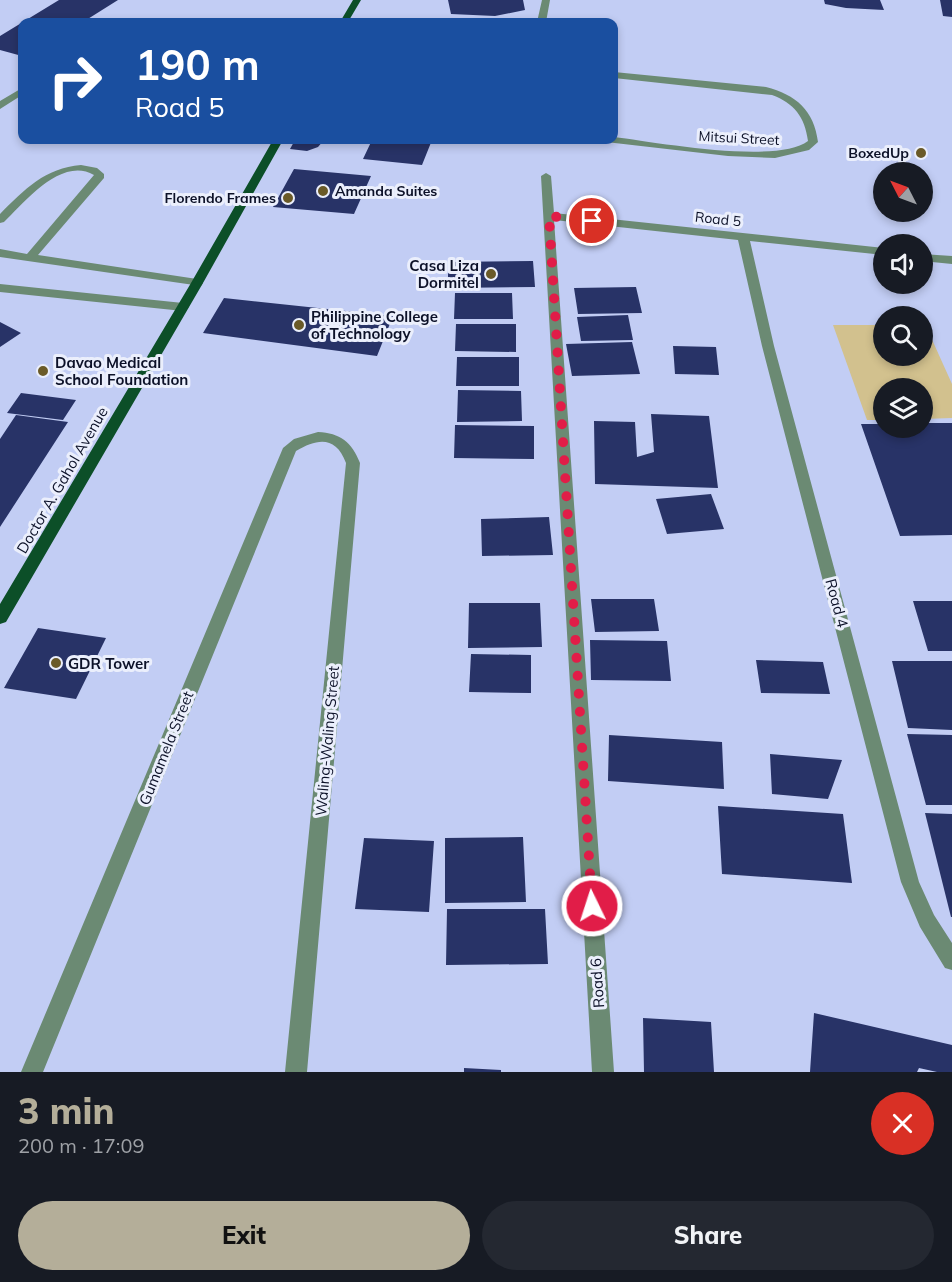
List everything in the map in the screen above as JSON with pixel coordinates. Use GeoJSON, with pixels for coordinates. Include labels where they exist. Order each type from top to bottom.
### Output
{"type":"FeatureCollection","features":[{"type":"Feature","properties":{"kind":"main road"},"geometry":{"type":"LineString","coordinates":[[346,18],[357,0]]}},
{"type":"Feature","properties":{"kind":"main road","name":"Doctor A. Gahol Avenue"},"geometry":{"type":"LineString","coordinates":[[0,618],[183,308],[276,144]]}},
{"type":"Feature","properties":{"kind":"street"},"geometry":{"type":"LineString","coordinates":[[543,18],[546,0]]}},
{"type":"Feature","properties":{"kind":"street","name":"Mitsui Street"},"geometry":{"type":"LineString","coordinates":[[618,75],[766,90],[786,95],[799,105],[813,133],[813,141],[799,150],[775,155],[728,153],[618,141]]}},
{"type":"Feature","properties":{"kind":"street"},"geometry":{"type":"LineString","coordinates":[[0,106],[18,95]]}},
{"type":"Feature","properties":{"kind":"street"},"geometry":{"type":"LineString","coordinates":[[0,220],[40,181],[55,172],[71,168],[91,169],[99,174],[99,178],[29,258]]}},
{"type":"Feature","properties":{"kind":"street","name":"Road 6"},"geometry":{"type":"LineString","coordinates":[[546,176],[603,1072]]}},
{"type":"Feature","properties":{"kind":"street","name":"Road 5"},"geometry":{"type":"LineString","coordinates":[[549,216],[873,251]]}},
{"type":"Feature","properties":{"kind":"street","name":"Road 4"},"geometry":{"type":"LineString","coordinates":[[743,237],[766,336],[910,882],[927,921],[952,961]]}},
{"type":"Feature","properties":{"kind":"street"},"geometry":{"type":"LineString","coordinates":[[0,253],[197,283]]}},
{"type":"Feature","properties":{"kind":"street"},"geometry":{"type":"LineString","coordinates":[[933,257],[952,260]]}},
{"type":"Feature","properties":{"kind":"street"},"geometry":{"type":"LineString","coordinates":[[0,288],[183,308]]}},
{"type":"Feature","properties":{"kind":"street","name":"Gumamela Street"},"geometry":{"type":"LineString","coordinates":[[32,1072],[290,448],[313,436]]}},
{"type":"Feature","properties":{"kind":"street","name":"Waling-Waling Street"},"geometry":{"type":"LineString","coordinates":[[296,1072],[353,463],[350,451],[341,443],[329,437],[313,436]]}},
{"type":"Feature","properties":{"kind":"shaded area"},"geometry":{"type":"Polygon","coordinates":[[[833,325],[873,325],[873,366],[933,366],[933,342],[952,384],[952,418],[933,419],[933,378],[873,378],[873,420],[867,420],[833,325]]]}},
{"type":"Feature","properties":{"kind":"building"},"geometry":{"type":"Polygon","coordinates":[[[59,0],[118,0],[89,18],[30,18],[59,0]]]}},
{"type":"Feature","properties":{"kind":"building"},"geometry":{"type":"Polygon","coordinates":[[[448,0],[523,0],[525,10],[495,16],[451,14],[448,0]]]}},
{"type":"Feature","properties":{"kind":"building"},"geometry":{"type":"Polygon","coordinates":[[[824,0],[880,0],[884,10],[846,8],[825,4],[824,0]]]}},
{"type":"Feature","properties":{"kind":"building"},"geometry":{"type":"Polygon","coordinates":[[[940,0],[952,0],[952,17],[943,16],[940,0]]]}},
{"type":"Feature","properties":{"kind":"building"},"geometry":{"type":"Polygon","coordinates":[[[18,25],[18,55],[0,50],[0,36],[18,25]]]}},
{"type":"Feature","properties":{"kind":"building"},"geometry":{"type":"Polygon","coordinates":[[[293,144],[321,144],[307,151],[290,149],[293,144]]]}},
{"type":"Feature","properties":{"kind":"building"},"geometry":{"type":"Polygon","coordinates":[[[370,144],[430,144],[422,165],[363,159],[370,144]]]}},
{"type":"Feature","properties":{"kind":"building","name":"Amanda Suites"},"geometry":{"type":"Polygon","coordinates":[[[294,169],[371,176],[354,214],[273,207],[294,169]]]}},
{"type":"Feature","properties":{"kind":"building","name":"Casa Liza Dormitel"},"geometry":{"type":"Polygon","coordinates":[[[533,261],[535,287],[448,288],[448,262],[533,261]]]}},
{"type":"Feature","properties":{"kind":"building"},"geometry":{"type":"Polygon","coordinates":[[[636,287],[642,313],[578,314],[574,288],[636,287]]]}},
{"type":"Feature","properties":{"kind":"building"},"geometry":{"type":"Polygon","coordinates":[[[455,293],[512,293],[513,319],[454,319],[455,293]]]}},
{"type":"Feature","properties":{"kind":"building","name":"Philippine College of Technology"},"geometry":{"type":"Polygon","coordinates":[[[224,298],[393,316],[377,356],[203,333],[224,298]]]}},
{"type":"Feature","properties":{"kind":"building"},"geometry":{"type":"Polygon","coordinates":[[[628,315],[633,340],[581,341],[577,317],[628,315]]]}},
{"type":"Feature","properties":{"kind":"building"},"geometry":{"type":"Polygon","coordinates":[[[0,322],[21,333],[0,347],[0,322]]]}},
{"type":"Feature","properties":{"kind":"building"},"geometry":{"type":"Polygon","coordinates":[[[456,324],[516,324],[516,352],[455,351],[456,324]]]}},
{"type":"Feature","properties":{"kind":"building"},"geometry":{"type":"Polygon","coordinates":[[[632,342],[640,374],[572,376],[566,344],[632,342]]]}},
{"type":"Feature","properties":{"kind":"building"},"geometry":{"type":"Polygon","coordinates":[[[673,346],[716,347],[719,375],[675,374],[673,346]]]}},
{"type":"Feature","properties":{"kind":"building"},"geometry":{"type":"Polygon","coordinates":[[[457,357],[519,357],[519,386],[456,386],[457,357]]]}},
{"type":"Feature","properties":{"kind":"building"},"geometry":{"type":"Polygon","coordinates":[[[458,390],[521,391],[522,421],[457,422],[458,390]]]}},
{"type":"Feature","properties":{"kind":"building"},"geometry":{"type":"Polygon","coordinates":[[[21,393],[76,400],[63,420],[7,413],[21,393]]]}},
{"type":"Feature","properties":{"kind":"building"},"geometry":{"type":"Polygon","coordinates":[[[651,414],[709,416],[718,488],[595,484],[594,421],[635,422],[637,457],[654,452],[651,414]]]}},
{"type":"Feature","properties":{"kind":"building"},"geometry":{"type":"Polygon","coordinates":[[[16,415],[68,422],[0,527],[0,439],[16,415]]]}},
{"type":"Feature","properties":{"kind":"building"},"geometry":{"type":"Polygon","coordinates":[[[933,423],[952,423],[952,535],[900,536],[861,424],[873,424],[873,438],[933,438],[933,423]]]}},
{"type":"Feature","properties":{"kind":"building"},"geometry":{"type":"Polygon","coordinates":[[[455,425],[534,426],[534,459],[454,458],[455,425]]]}},
{"type":"Feature","properties":{"kind":"building"},"geometry":{"type":"Polygon","coordinates":[[[711,494],[724,529],[667,534],[656,499],[711,494]]]}},
{"type":"Feature","properties":{"kind":"building"},"geometry":{"type":"Polygon","coordinates":[[[549,517],[553,555],[482,556],[481,519],[549,517]]]}},
{"type":"Feature","properties":{"kind":"building"},"geometry":{"type":"Polygon","coordinates":[[[591,599],[654,599],[659,631],[595,632],[591,599]]]}},
{"type":"Feature","properties":{"kind":"building"},"geometry":{"type":"Polygon","coordinates":[[[913,601],[952,601],[952,651],[928,651],[913,601]]]}},
{"type":"Feature","properties":{"kind":"building"},"geometry":{"type":"Polygon","coordinates":[[[469,603],[540,603],[542,647],[468,648],[469,603]]]}},
{"type":"Feature","properties":{"kind":"building","name":"GDR Tower"},"geometry":{"type":"Polygon","coordinates":[[[38,628],[106,638],[76,699],[4,688],[38,628]]]}},
{"type":"Feature","properties":{"kind":"building"},"geometry":{"type":"Polygon","coordinates":[[[590,640],[667,641],[671,681],[591,680],[590,640]]]}},
{"type":"Feature","properties":{"kind":"building"},"geometry":{"type":"Polygon","coordinates":[[[471,654],[531,655],[531,693],[469,692],[471,654]]]}},
{"type":"Feature","properties":{"kind":"building"},"geometry":{"type":"Polygon","coordinates":[[[756,660],[823,662],[830,694],[761,693],[756,660]]]}},
{"type":"Feature","properties":{"kind":"building"},"geometry":{"type":"Polygon","coordinates":[[[892,661],[952,661],[952,730],[908,728],[892,661]]]}},
{"type":"Feature","properties":{"kind":"building"},"geometry":{"type":"Polygon","coordinates":[[[907,734],[952,735],[952,805],[926,805],[907,734]]]}},
{"type":"Feature","properties":{"kind":"building"},"geometry":{"type":"Polygon","coordinates":[[[609,735],[722,742],[724,789],[608,781],[609,735]]]}},
{"type":"Feature","properties":{"kind":"building"},"geometry":{"type":"Polygon","coordinates":[[[770,754],[842,760],[828,799],[772,794],[770,754]]]}},
{"type":"Feature","properties":{"kind":"building"},"geometry":{"type":"Polygon","coordinates":[[[718,806],[843,814],[852,883],[722,874],[718,806]]]}},
{"type":"Feature","properties":{"kind":"building"},"geometry":{"type":"Polygon","coordinates":[[[925,813],[952,814],[952,917],[951,917],[925,813]]]}},
{"type":"Feature","properties":{"kind":"building"},"geometry":{"type":"Polygon","coordinates":[[[523,837],[526,902],[445,903],[445,838],[523,837]]]}},
{"type":"Feature","properties":{"kind":"building"},"geometry":{"type":"Polygon","coordinates":[[[364,838],[434,841],[429,912],[355,909],[364,838]]]}},
{"type":"Feature","properties":{"kind":"building"},"geometry":{"type":"Polygon","coordinates":[[[447,909],[545,909],[548,964],[446,965],[447,909]]]}},
{"type":"Feature","properties":{"kind":"building"},"geometry":{"type":"Polygon","coordinates":[[[814,1013],[952,1045],[952,1072],[937,1072],[919,1068],[917,1072],[810,1072],[814,1013]]]}},
{"type":"Feature","properties":{"kind":"building"},"geometry":{"type":"Polygon","coordinates":[[[643,1018],[711,1022],[714,1072],[644,1072],[643,1018]]]}},
{"type":"Feature","properties":{"kind":"building"},"geometry":{"type":"Polygon","coordinates":[[[464,1068],[501,1070],[501,1072],[464,1072],[464,1068]]]}},
{"type":"Feature","properties":{"kind":"place","name":"BoxedUp"},"geometry":{"type":"Point","coordinates":[921,153]}},
{"type":"Feature","properties":{"kind":"place","name":"Amanda Suites"},"geometry":{"type":"Point","coordinates":[323,191]}},
{"type":"Feature","properties":{"kind":"place","name":"Florendo Frames"},"geometry":{"type":"Point","coordinates":[288,198]}},
{"type":"Feature","properties":{"kind":"place","name":"Casa Liza Dormitel"},"geometry":{"type":"Point","coordinates":[491,274]}},
{"type":"Feature","properties":{"kind":"place","name":"Philippine College of Technology"},"geometry":{"type":"Point","coordinates":[299,325]}},
{"type":"Feature","properties":{"kind":"place","name":"Davao Medical School Foundation"},"geometry":{"type":"Point","coordinates":[43,371]}},
{"type":"Feature","properties":{"kind":"place","name":"GDR Tower"},"geometry":{"type":"Point","coordinates":[56,663]}},
{"type":"Feature","properties":{"kind":"route"},"geometry":{"type":"LineString","coordinates":[[592,221],[549,216],[592,906]]}}]}
